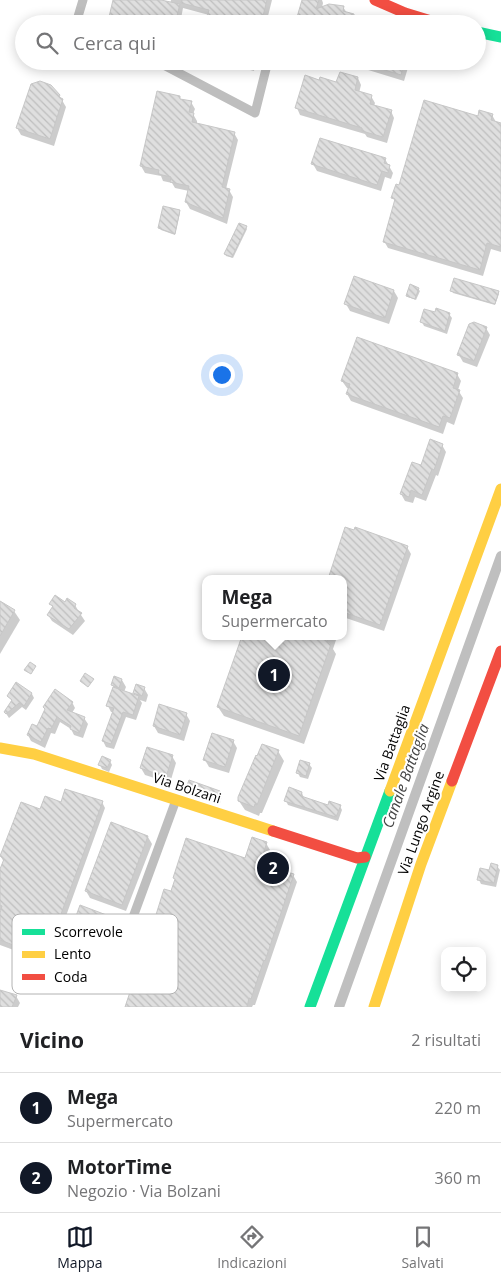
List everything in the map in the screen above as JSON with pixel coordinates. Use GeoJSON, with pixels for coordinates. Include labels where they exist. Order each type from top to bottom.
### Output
{"type":"FeatureCollection","features":[{"type":"Feature","properties":{"kind":"street"},"geometry":{"type":"LineString","coordinates":[[78,15],[83,0]]}},
{"type":"Feature","properties":{"kind":"street"},"geometry":{"type":"LineString","coordinates":[[374,0],[412,15]]}},
{"type":"Feature","properties":{"kind":"street"},"geometry":{"type":"LineString","coordinates":[[486,34],[501,38]]}},
{"type":"Feature","properties":{"kind":"street"},"geometry":{"type":"LineString","coordinates":[[173,70],[255,113],[266,70]]}},
{"type":"Feature","properties":{"kind":"street","name":"Via Battaglia"},"geometry":{"type":"LineString","coordinates":[[310,1007],[501,489]]}},
{"type":"Feature","properties":{"kind":"street","name":"Via Lungo Argine"},"geometry":{"type":"LineString","coordinates":[[374,1007],[424,856],[501,651]]}},
{"type":"Feature","properties":{"kind":"street","name":"Via Bolzani"},"geometry":{"type":"LineString","coordinates":[[0,748],[34,754],[357,858],[365,858]]}},
{"type":"Feature","properties":{"kind":"street"},"geometry":{"type":"LineString","coordinates":[[134,914],[176,800]]}},
{"type":"Feature","properties":{"kind":"building"},"geometry":{"type":"Polygon","coordinates":[[[113,0],[161,0],[180,4],[177,15],[109,15],[113,0]]]}},
{"type":"Feature","properties":{"kind":"building"},"geometry":{"type":"Polygon","coordinates":[[[182,0],[267,0],[263,15],[208,15],[209,10],[181,3],[182,0]]]}},
{"type":"Feature","properties":{"kind":"building"},"geometry":{"type":"Polygon","coordinates":[[[302,0],[319,0],[316,9],[329,4],[344,6],[343,11],[354,14],[354,15],[298,15],[302,0]]]}},
{"type":"Feature","properties":{"kind":"building"},"geometry":{"type":"Polygon","coordinates":[[[385,70],[402,70],[401,75],[385,70]]]}},
{"type":"Feature","properties":{"kind":"building"},"geometry":{"type":"Polygon","coordinates":[[[340,72],[358,77],[355,90],[372,95],[370,104],[392,110],[383,137],[362,131],[362,128],[295,108],[305,75],[319,80],[320,77],[336,82],[340,72]]]}},
{"type":"Feature","properties":{"kind":"building"},"geometry":{"type":"Polygon","coordinates":[[[40,81],[51,85],[60,95],[59,97],[63,99],[50,139],[16,128],[31,84],[40,81]]]}},
{"type":"Feature","properties":{"kind":"building"},"geometry":{"type":"Polygon","coordinates":[[[157,91],[180,96],[180,99],[192,101],[189,112],[194,113],[192,122],[235,132],[222,187],[230,189],[223,218],[185,202],[189,186],[170,182],[171,177],[158,174],[159,170],[140,166],[157,91]]]}},
{"type":"Feature","properties":{"kind":"building"},"geometry":{"type":"Polygon","coordinates":[[[424,100],[478,116],[479,110],[493,114],[491,120],[501,123],[501,247],[487,243],[480,270],[383,242],[395,199],[391,198],[396,184],[399,185],[424,100]]]}},
{"type":"Feature","properties":{"kind":"building"},"geometry":{"type":"Polygon","coordinates":[[[320,138],[386,158],[384,163],[390,165],[388,173],[382,171],[377,185],[311,164],[320,138]]]}},
{"type":"Feature","properties":{"kind":"building"},"geometry":{"type":"Polygon","coordinates":[[[163,206],[180,210],[175,234],[158,228],[163,206]]]}},
{"type":"Feature","properties":{"kind":"building"},"geometry":{"type":"Polygon","coordinates":[[[239,223],[247,226],[232,257],[224,254],[239,223]]]}},
{"type":"Feature","properties":{"kind":"building"},"geometry":{"type":"Polygon","coordinates":[[[354,276],[394,290],[385,318],[344,304],[354,276]]]}},
{"type":"Feature","properties":{"kind":"building"},"geometry":{"type":"Polygon","coordinates":[[[454,278],[499,291],[495,304],[450,291],[454,278]]]}},
{"type":"Feature","properties":{"kind":"building"},"geometry":{"type":"Polygon","coordinates":[[[410,284],[419,288],[415,299],[406,296],[410,284]]]}},
{"type":"Feature","properties":{"kind":"building"},"geometry":{"type":"Polygon","coordinates":[[[436,308],[450,313],[445,331],[420,322],[424,309],[435,312],[436,308]]]}},
{"type":"Feature","properties":{"kind":"building"},"geometry":{"type":"Polygon","coordinates":[[[474,322],[487,327],[474,361],[457,355],[469,324],[474,322]]]}},
{"type":"Feature","properties":{"kind":"building"},"geometry":{"type":"Polygon","coordinates":[[[357,337],[458,373],[453,388],[460,390],[450,418],[443,416],[439,427],[346,394],[350,384],[341,381],[357,337]]]}},
{"type":"Feature","properties":{"kind":"building"},"geometry":{"type":"Polygon","coordinates":[[[430,439],[443,444],[434,470],[432,469],[422,495],[411,490],[409,497],[400,494],[412,462],[421,465],[430,439]]]}},
{"type":"Feature","properties":{"kind":"building"},"geometry":{"type":"Polygon","coordinates":[[[345,527],[354,530],[355,527],[408,546],[380,625],[347,613],[347,575],[329,575],[345,527]]]}},
{"type":"Feature","properties":{"kind":"building"},"geometry":{"type":"Polygon","coordinates":[[[55,595],[65,602],[67,598],[76,604],[74,608],[82,613],[69,629],[47,615],[53,606],[49,604],[55,595]]]}},
{"type":"Feature","properties":{"kind":"building"},"geometry":{"type":"Polygon","coordinates":[[[0,601],[15,610],[0,636],[0,601]]]}},
{"type":"Feature","properties":{"kind":"building"},"geometry":{"type":"Polygon","coordinates":[[[241,640],[327,640],[331,644],[299,736],[217,707],[241,640]]]}},
{"type":"Feature","properties":{"kind":"building"},"geometry":{"type":"Polygon","coordinates":[[[30,662],[36,666],[31,674],[24,670],[30,662]]]}},
{"type":"Feature","properties":{"kind":"building"},"geometry":{"type":"Polygon","coordinates":[[[85,673],[94,679],[88,687],[80,681],[85,673]]]}},
{"type":"Feature","properties":{"kind":"building"},"geometry":{"type":"Polygon","coordinates":[[[114,676],[122,679],[119,688],[111,685],[114,676]]]}},
{"type":"Feature","properties":{"kind":"building"},"geometry":{"type":"Polygon","coordinates":[[[16,682],[32,693],[24,706],[19,703],[6,714],[4,712],[12,700],[7,696],[16,682]]]}},
{"type":"Feature","properties":{"kind":"building"},"geometry":{"type":"Polygon","coordinates":[[[136,684],[145,687],[142,696],[133,693],[136,684]]]}},
{"type":"Feature","properties":{"kind":"building"},"geometry":{"type":"Polygon","coordinates":[[[113,687],[139,696],[133,715],[123,712],[111,744],[102,741],[114,708],[106,706],[113,687]]]}},
{"type":"Feature","properties":{"kind":"building"},"geometry":{"type":"Polygon","coordinates":[[[55,689],[73,702],[67,710],[85,717],[79,733],[70,729],[71,726],[57,717],[51,729],[48,728],[41,742],[27,735],[32,724],[37,726],[45,709],[43,707],[55,689]]]}},
{"type":"Feature","properties":{"kind":"building"},"geometry":{"type":"Polygon","coordinates":[[[159,704],[187,713],[180,735],[153,726],[159,704]]]}},
{"type":"Feature","properties":{"kind":"building"},"geometry":{"type":"Polygon","coordinates":[[[212,733],[234,740],[225,767],[203,760],[212,733]]]}},
{"type":"Feature","properties":{"kind":"building"},"geometry":{"type":"Polygon","coordinates":[[[262,744],[279,750],[257,805],[255,804],[254,807],[238,801],[238,797],[262,744]]]}},
{"type":"Feature","properties":{"kind":"building"},"geometry":{"type":"Polygon","coordinates":[[[147,747],[173,755],[166,777],[140,768],[147,747]]]}},
{"type":"Feature","properties":{"kind":"building"},"geometry":{"type":"Polygon","coordinates":[[[102,756],[111,760],[107,768],[98,765],[102,756]]]}},
{"type":"Feature","properties":{"kind":"building"},"geometry":{"type":"Polygon","coordinates":[[[300,760],[310,763],[306,776],[296,773],[300,760]]]}},
{"type":"Feature","properties":{"kind":"building"},"geometry":{"type":"Polygon","coordinates":[[[189,780],[220,791],[217,800],[186,788],[189,780]]]}},
{"type":"Feature","properties":{"kind":"building"},"geometry":{"type":"Polygon","coordinates":[[[289,787],[302,792],[301,796],[328,805],[329,801],[341,805],[336,817],[284,801],[289,787]]]}},
{"type":"Feature","properties":{"kind":"building"},"geometry":{"type":"Polygon","coordinates":[[[65,789],[103,801],[61,914],[12,914],[12,945],[0,940],[0,913],[2,906],[0,905],[0,869],[4,859],[0,856],[21,802],[40,809],[45,796],[61,802],[65,789]]]}},
{"type":"Feature","properties":{"kind":"building"},"geometry":{"type":"Polygon","coordinates":[[[111,822],[148,836],[122,905],[85,891],[111,822]]]}},
{"type":"Feature","properties":{"kind":"building"},"geometry":{"type":"Polygon","coordinates":[[[252,837],[267,842],[260,864],[294,874],[265,961],[247,1007],[125,1007],[129,994],[178,994],[178,914],[156,914],[164,889],[171,891],[175,879],[173,878],[186,838],[245,858],[252,837]]]}},
{"type":"Feature","properties":{"kind":"building"},"geometry":{"type":"Polygon","coordinates":[[[491,863],[498,865],[494,883],[477,880],[480,868],[489,870],[491,863]]]}},
{"type":"Feature","properties":{"kind":"building"},"geometry":{"type":"Polygon","coordinates":[[[80,905],[104,914],[77,914],[80,905]]]}},
{"type":"Feature","properties":{"kind":"building"},"geometry":{"type":"Polygon","coordinates":[[[0,990],[17,995],[12,1007],[0,1007],[0,990]]]}},
{"type":"Feature","properties":{"kind":"waterway","name":"Canale Battaglia"},"geometry":{"type":"LineString","coordinates":[[339,1007],[501,556]]}},
{"type":"Feature","properties":{"kind":"traffic: fast"},"geometry":{"type":"LineString","coordinates":[[486,34],[501,37]]}},
{"type":"Feature","properties":{"kind":"traffic: fast"},"geometry":{"type":"LineString","coordinates":[[310,1007],[390,791]]}},
{"type":"Feature","properties":{"kind":"traffic: slow"},"geometry":{"type":"LineString","coordinates":[[390,791],[501,489]]}},
{"type":"Feature","properties":{"kind":"traffic: slow"},"geometry":{"type":"LineString","coordinates":[[0,748],[34,754],[273,831]]}},
{"type":"Feature","properties":{"kind":"traffic: slow"},"geometry":{"type":"LineString","coordinates":[[374,1007],[421,864],[452,781]]}},
{"type":"Feature","properties":{"kind":"traffic: jam"},"geometry":{"type":"LineString","coordinates":[[375,0],[412,15]]}},
{"type":"Feature","properties":{"kind":"traffic: jam"},"geometry":{"type":"LineString","coordinates":[[452,781],[501,651]]}},
{"type":"Feature","properties":{"kind":"traffic: jam"},"geometry":{"type":"LineString","coordinates":[[273,831],[357,858],[365,857]]}},
{"type":"Feature","properties":{"kind":"place","name":"Mega"},"geometry":{"type":"Point","coordinates":[274,675]}},
{"type":"Feature","properties":{"kind":"place","name":"MotorTime"},"geometry":{"type":"Point","coordinates":[273,868]}}]}
